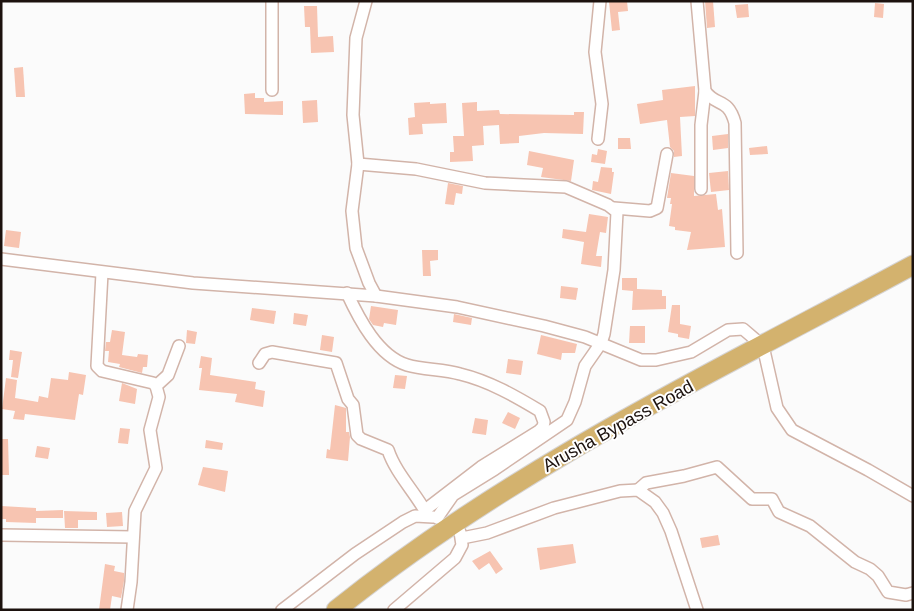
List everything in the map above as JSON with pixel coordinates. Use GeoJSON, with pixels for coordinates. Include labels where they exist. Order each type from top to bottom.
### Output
{"type":"FeatureCollection","features":[{"type":"Feature","properties":{"kind":"main road","name":"Arusha Bypass Road"},"geometry":{"type":"LineString","coordinates":[[336,610],[443,522],[580,445],[913,265]]}},
{"type":"Feature","properties":{"kind":"street"},"geometry":{"type":"LineString","coordinates":[[272,1],[272,90]]}},
{"type":"Feature","properties":{"kind":"street"},"geometry":{"type":"LineString","coordinates":[[366,1],[356,38],[353,115],[358,164],[352,211],[356,248],[376,296]]}},
{"type":"Feature","properties":{"kind":"street"},"geometry":{"type":"LineString","coordinates":[[598,139],[602,104],[595,52],[600,1]]}},
{"type":"Feature","properties":{"kind":"street"},"geometry":{"type":"LineString","coordinates":[[697,1],[705,91],[701,125],[701,189]]}},
{"type":"Feature","properties":{"kind":"street"},"geometry":{"type":"LineString","coordinates":[[705,91],[708,95],[730,108],[735,123],[737,252]]}},
{"type":"Feature","properties":{"kind":"street"},"geometry":{"type":"LineString","coordinates":[[358,164],[416,169],[485,183],[566,187],[614,208],[650,211],[657,208],[668,154]]}},
{"type":"Feature","properties":{"kind":"street"},"geometry":{"type":"LineString","coordinates":[[443,522],[453,495],[495,470],[567,420],[575,402],[585,366],[601,343],[614,270],[617,216],[614,208]]}},
{"type":"Feature","properties":{"kind":"street"},"geometry":{"type":"LineString","coordinates":[[1,259],[193,283],[376,296],[502,316],[601,343],[632,357],[648,360],[691,352],[722,333],[739,328],[748,332],[763,346],[777,408],[787,425],[803,437],[862,466],[913,496]]}},
{"type":"Feature","properties":{"kind":"street"},"geometry":{"type":"LineString","coordinates":[[102,273],[97,366],[102,372],[153,383],[156,386],[159,397],[150,438],[156,468],[136,511],[127,610]]}},
{"type":"Feature","properties":{"kind":"street"},"geometry":{"type":"LineString","coordinates":[[347,293],[362,324],[395,359],[405,364],[460,374],[506,390],[540,411],[543,417],[542,427],[539,431],[475,471],[443,522]]}},
{"type":"Feature","properties":{"kind":"street"},"geometry":{"type":"LineString","coordinates":[[156,386],[168,375],[179,346]]}},
{"type":"Feature","properties":{"kind":"street"},"geometry":{"type":"LineString","coordinates":[[259,363],[264,354],[272,352],[336,363],[348,399],[352,405],[357,435],[361,439],[388,450],[393,463],[443,522],[460,551],[455,558],[394,610]]}},
{"type":"Feature","properties":{"kind":"street"},"geometry":{"type":"LineString","coordinates":[[282,610],[355,554],[415,516],[487,532],[554,508],[620,491],[638,490],[646,483],[684,476],[717,467],[752,498],[772,499],[779,512],[810,526],[855,562],[870,569],[878,576],[888,592],[906,595],[913,593]]}},
{"type":"Feature","properties":{"kind":"street"},"geometry":{"type":"LineString","coordinates":[[638,490],[655,502],[663,513],[671,531],[697,610]]}},
{"type":"Feature","properties":{"kind":"street"},"geometry":{"type":"LineString","coordinates":[[1,535],[133,537]]}},
{"type":"Feature","properties":{"kind":"building"},"geometry":{"type":"Polygon","coordinates":[[[627,1],[628,11],[618,12],[620,30],[612,31],[609,2],[627,1]]]}},
{"type":"Feature","properties":{"kind":"building"},"geometry":{"type":"Polygon","coordinates":[[[705,1],[713,1],[715,27],[707,28],[705,1]]]}},
{"type":"Feature","properties":{"kind":"building"},"geometry":{"type":"Polygon","coordinates":[[[875,3],[884,4],[883,18],[874,17],[875,3]]]}},
{"type":"Feature","properties":{"kind":"building"},"geometry":{"type":"Polygon","coordinates":[[[748,4],[749,17],[737,18],[735,5],[748,4]]]}},
{"type":"Feature","properties":{"kind":"building"},"geometry":{"type":"Polygon","coordinates":[[[304,6],[317,6],[318,37],[333,36],[334,52],[311,53],[310,27],[305,27],[304,6]]]}},
{"type":"Feature","properties":{"kind":"building"},"geometry":{"type":"Polygon","coordinates":[[[23,67],[25,97],[16,97],[14,68],[23,67]]]}},
{"type":"Feature","properties":{"kind":"building"},"geometry":{"type":"Polygon","coordinates":[[[695,86],[695,116],[680,117],[682,156],[674,157],[674,151],[670,147],[667,120],[640,124],[637,104],[663,100],[662,90],[695,86]]]}},
{"type":"Feature","properties":{"kind":"building"},"geometry":{"type":"Polygon","coordinates":[[[255,93],[255,98],[264,98],[264,102],[283,101],[283,115],[245,114],[244,94],[255,93]]]}},
{"type":"Feature","properties":{"kind":"building"},"geometry":{"type":"Polygon","coordinates":[[[317,100],[318,122],[303,123],[302,101],[317,100]]]}},
{"type":"Feature","properties":{"kind":"building"},"geometry":{"type":"Polygon","coordinates":[[[430,102],[430,104],[446,103],[447,123],[422,124],[423,134],[409,135],[408,118],[415,117],[414,103],[430,102]]]}},
{"type":"Feature","properties":{"kind":"building"},"geometry":{"type":"Polygon","coordinates":[[[477,102],[477,111],[499,110],[500,114],[574,115],[574,112],[584,112],[583,134],[544,133],[519,136],[519,143],[500,144],[499,125],[483,126],[484,145],[472,146],[473,161],[450,162],[450,152],[454,152],[453,136],[464,136],[462,103],[477,102]]]}},
{"type":"Feature","properties":{"kind":"building"},"geometry":{"type":"Polygon","coordinates":[[[728,134],[728,148],[713,150],[712,136],[728,134]]]}},
{"type":"Feature","properties":{"kind":"building"},"geometry":{"type":"Polygon","coordinates":[[[618,138],[630,138],[631,149],[618,149],[618,138]]]}},
{"type":"Feature","properties":{"kind":"building"},"geometry":{"type":"Polygon","coordinates":[[[767,146],[768,154],[750,155],[749,148],[767,146]]]}},
{"type":"Feature","properties":{"kind":"building"},"geometry":{"type":"Polygon","coordinates":[[[598,149],[607,151],[605,164],[591,162],[592,154],[597,155],[598,149]]]}},
{"type":"Feature","properties":{"kind":"building"},"geometry":{"type":"Polygon","coordinates":[[[529,151],[574,160],[571,181],[541,177],[543,168],[527,165],[529,151]]]}},
{"type":"Feature","properties":{"kind":"building"},"geometry":{"type":"Polygon","coordinates":[[[601,167],[612,168],[612,172],[614,172],[611,194],[592,190],[593,181],[598,182],[601,167]]]}},
{"type":"Feature","properties":{"kind":"building"},"geometry":{"type":"Polygon","coordinates":[[[728,171],[729,190],[711,192],[709,173],[728,171]]]}},
{"type":"Feature","properties":{"kind":"building"},"geometry":{"type":"Polygon","coordinates":[[[671,173],[694,176],[694,196],[716,194],[718,210],[722,209],[725,247],[687,250],[691,232],[675,230],[675,227],[669,226],[672,204],[670,204],[671,198],[667,198],[671,173]]]}},
{"type":"Feature","properties":{"kind":"building"},"geometry":{"type":"Polygon","coordinates":[[[448,183],[463,186],[462,194],[456,193],[454,205],[445,204],[448,183]]]}},
{"type":"Feature","properties":{"kind":"building"},"geometry":{"type":"Polygon","coordinates":[[[589,214],[608,217],[606,233],[600,232],[596,256],[602,256],[601,267],[581,264],[584,242],[562,238],[563,229],[586,232],[589,214]]]}},
{"type":"Feature","properties":{"kind":"building"},"geometry":{"type":"Polygon","coordinates":[[[6,230],[21,232],[19,248],[4,246],[6,230]]]}},
{"type":"Feature","properties":{"kind":"building"},"geometry":{"type":"Polygon","coordinates":[[[422,250],[438,250],[438,260],[430,261],[431,276],[423,276],[422,250]]]}},
{"type":"Feature","properties":{"kind":"building"},"geometry":{"type":"Polygon","coordinates":[[[622,278],[637,278],[637,289],[662,290],[662,296],[666,296],[666,309],[632,310],[633,291],[622,290],[622,278]]]}},
{"type":"Feature","properties":{"kind":"building"},"geometry":{"type":"Polygon","coordinates":[[[561,286],[578,288],[576,300],[560,298],[561,286]]]}},
{"type":"Feature","properties":{"kind":"building"},"geometry":{"type":"Polygon","coordinates":[[[672,305],[680,305],[680,324],[691,326],[689,339],[678,337],[678,334],[668,332],[672,305]]]}},
{"type":"Feature","properties":{"kind":"building"},"geometry":{"type":"Polygon","coordinates":[[[371,306],[398,310],[396,325],[384,323],[383,327],[373,325],[369,319],[371,306]]]}},
{"type":"Feature","properties":{"kind":"building"},"geometry":{"type":"Polygon","coordinates":[[[252,308],[276,311],[274,324],[250,320],[252,308]]]}},
{"type":"Feature","properties":{"kind":"building"},"geometry":{"type":"Polygon","coordinates":[[[294,313],[308,315],[306,326],[293,324],[294,313]]]}},
{"type":"Feature","properties":{"kind":"building"},"geometry":{"type":"Polygon","coordinates":[[[454,314],[472,318],[471,325],[453,322],[454,314]]]}},
{"type":"Feature","properties":{"kind":"building"},"geometry":{"type":"Polygon","coordinates":[[[630,326],[645,326],[645,343],[629,343],[630,326]]]}},
{"type":"Feature","properties":{"kind":"building"},"geometry":{"type":"Polygon","coordinates":[[[112,330],[125,332],[122,355],[137,357],[138,354],[148,355],[147,367],[143,367],[142,373],[119,367],[120,364],[108,362],[109,351],[105,351],[106,342],[110,342],[112,330]]]}},
{"type":"Feature","properties":{"kind":"building"},"geometry":{"type":"Polygon","coordinates":[[[187,330],[197,332],[195,344],[186,343],[187,330]]]}},
{"type":"Feature","properties":{"kind":"building"},"geometry":{"type":"Polygon","coordinates":[[[322,335],[334,337],[332,352],[320,350],[322,335]]]}},
{"type":"Feature","properties":{"kind":"building"},"geometry":{"type":"Polygon","coordinates":[[[541,335],[577,344],[575,353],[562,353],[561,360],[537,354],[541,335]]]}},
{"type":"Feature","properties":{"kind":"building"},"geometry":{"type":"Polygon","coordinates":[[[10,350],[22,352],[18,378],[11,377],[13,360],[9,360],[10,350]]]}},
{"type":"Feature","properties":{"kind":"building"},"geometry":{"type":"Polygon","coordinates":[[[201,356],[212,358],[210,375],[256,382],[255,389],[265,391],[263,407],[235,402],[237,394],[199,390],[202,368],[199,368],[201,356]]]}},
{"type":"Feature","properties":{"kind":"building"},"geometry":{"type":"Polygon","coordinates":[[[508,359],[523,361],[521,375],[506,373],[508,359]]]}},
{"type":"Feature","properties":{"kind":"building"},"geometry":{"type":"Polygon","coordinates":[[[69,372],[86,375],[83,395],[79,394],[75,420],[25,414],[24,420],[13,419],[15,411],[2,409],[6,378],[17,380],[15,398],[38,402],[39,396],[48,398],[51,378],[68,380],[69,372]]]}},
{"type":"Feature","properties":{"kind":"building"},"geometry":{"type":"Polygon","coordinates":[[[395,375],[407,376],[405,389],[393,388],[395,375]]]}},
{"type":"Feature","properties":{"kind":"building"},"geometry":{"type":"Polygon","coordinates":[[[122,383],[137,389],[135,404],[119,401],[122,383]]]}},
{"type":"Feature","properties":{"kind":"building"},"geometry":{"type":"Polygon","coordinates":[[[335,405],[346,408],[346,432],[349,432],[350,437],[348,461],[326,458],[327,449],[330,450],[335,405]]]}},
{"type":"Feature","properties":{"kind":"building"},"geometry":{"type":"Polygon","coordinates":[[[508,412],[520,418],[515,429],[502,423],[508,412]]]}},
{"type":"Feature","properties":{"kind":"building"},"geometry":{"type":"Polygon","coordinates":[[[475,418],[488,420],[486,435],[472,433],[475,418]]]}},
{"type":"Feature","properties":{"kind":"building"},"geometry":{"type":"Polygon","coordinates":[[[120,428],[130,429],[128,444],[118,443],[120,428]]]}},
{"type":"Feature","properties":{"kind":"building"},"geometry":{"type":"Polygon","coordinates":[[[1,439],[8,439],[9,475],[1,475],[1,439]]]}},
{"type":"Feature","properties":{"kind":"building"},"geometry":{"type":"Polygon","coordinates":[[[206,440],[223,443],[222,450],[205,448],[206,440]]]}},
{"type":"Feature","properties":{"kind":"building"},"geometry":{"type":"Polygon","coordinates":[[[37,446],[50,448],[48,459],[35,457],[37,446]]]}},
{"type":"Feature","properties":{"kind":"building"},"geometry":{"type":"Polygon","coordinates":[[[203,467],[228,471],[225,492],[198,485],[203,467]]]}},
{"type":"Feature","properties":{"kind":"building"},"geometry":{"type":"Polygon","coordinates":[[[1,506],[36,508],[36,511],[63,510],[63,518],[36,518],[36,523],[6,522],[6,519],[1,519],[1,506]]]}},
{"type":"Feature","properties":{"kind":"building"},"geometry":{"type":"Polygon","coordinates":[[[64,511],[97,512],[97,520],[78,520],[78,528],[65,528],[64,511]]]}},
{"type":"Feature","properties":{"kind":"building"},"geometry":{"type":"Polygon","coordinates":[[[122,512],[123,526],[107,527],[106,513],[122,512]]]}},
{"type":"Feature","properties":{"kind":"building"},"geometry":{"type":"Polygon","coordinates":[[[718,535],[720,545],[702,548],[700,538],[718,535]]]}},
{"type":"Feature","properties":{"kind":"building"},"geometry":{"type":"Polygon","coordinates":[[[573,544],[576,563],[540,570],[537,548],[573,544]]]}},
{"type":"Feature","properties":{"kind":"building"},"geometry":{"type":"Polygon","coordinates":[[[490,551],[503,569],[496,574],[489,563],[479,570],[472,561],[490,551]]]}},
{"type":"Feature","properties":{"kind":"building"},"geometry":{"type":"Polygon","coordinates":[[[105,564],[115,566],[114,571],[124,573],[124,581],[121,598],[112,596],[110,610],[99,610],[105,564]]]}}]}
